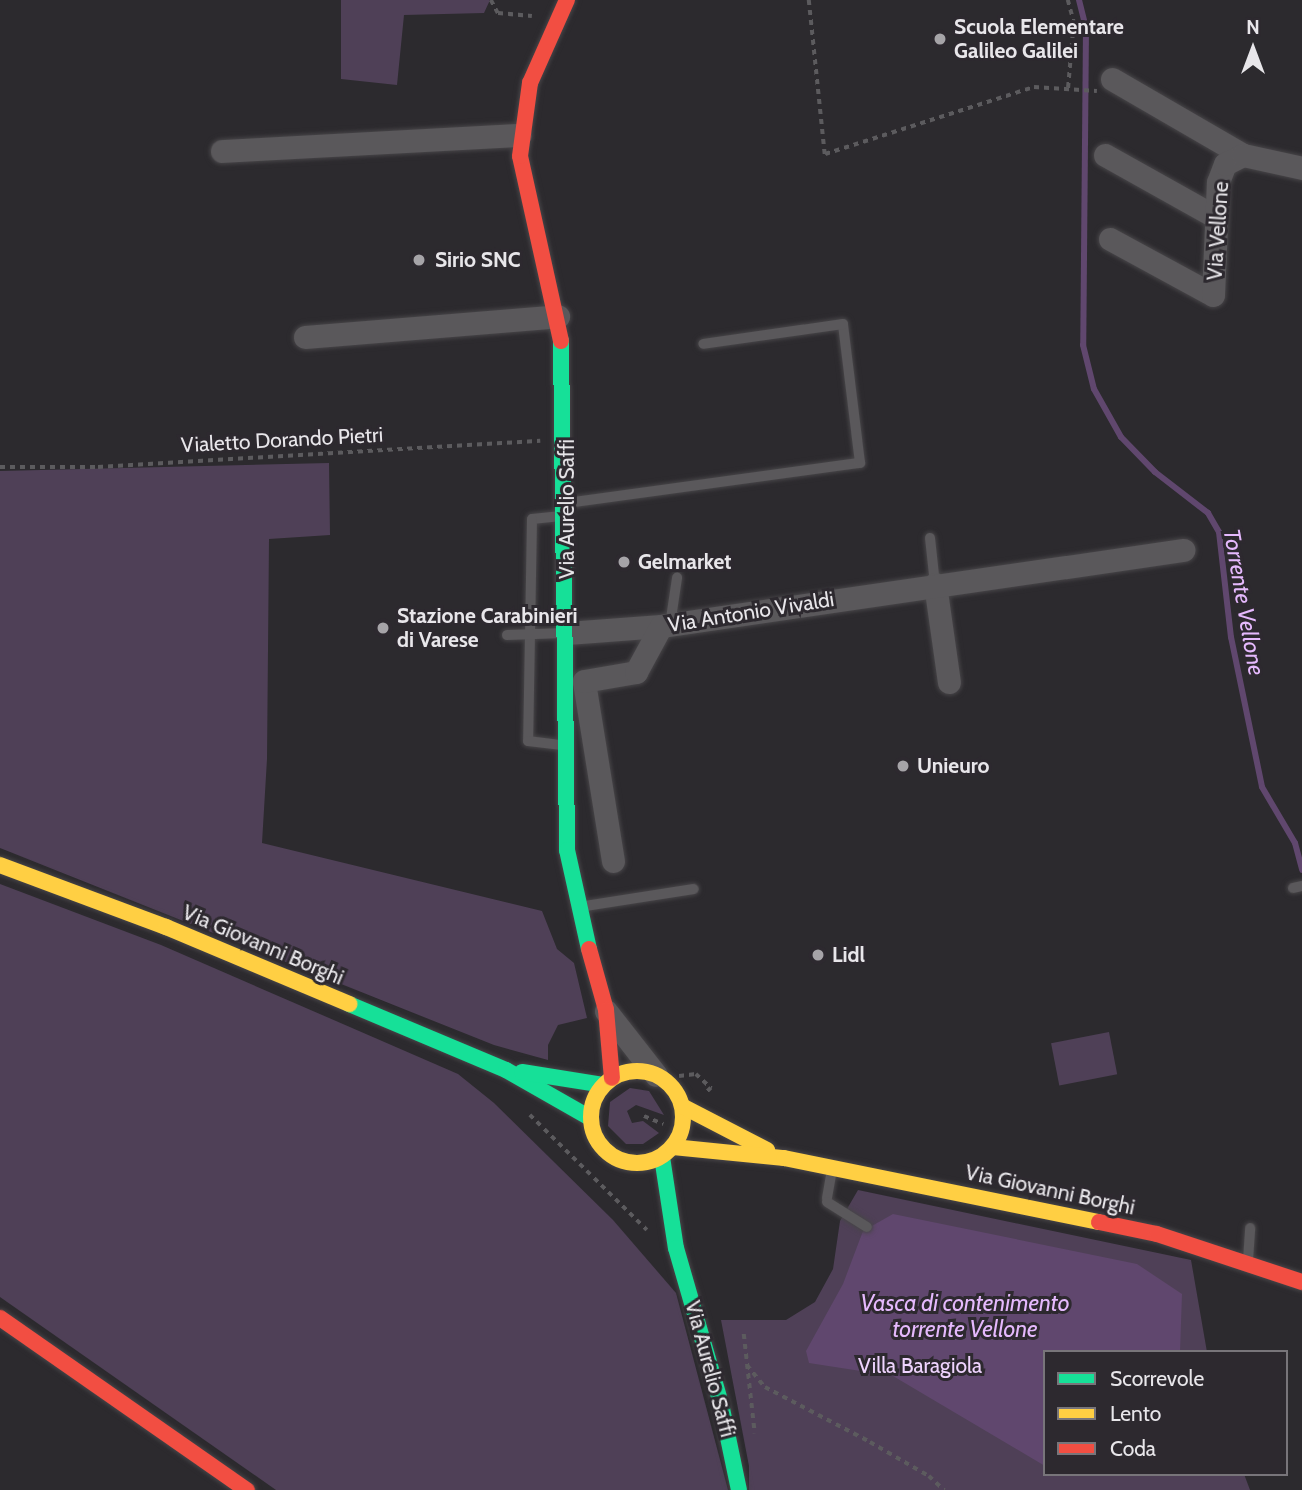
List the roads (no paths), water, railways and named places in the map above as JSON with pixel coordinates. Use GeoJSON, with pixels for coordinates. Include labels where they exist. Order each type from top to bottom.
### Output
{"type":"FeatureCollection","features":[{"type":"Feature","properties":{"kind":"main road","name":"Via Aurelio Saffi"},"geometry":{"type":"LineString","coordinates":[[564,6],[530,83],[520,135],[524,188],[558,316],[566,439],[568,860],[577,907],[606,1010],[608,1081]]}},
{"type":"Feature","properties":{"kind":"main road","name":"Via Giovanni Borghi"},"geometry":{"type":"LineString","coordinates":[[0,865],[166,927],[506,1070],[590,1118]]}},
{"type":"Feature","properties":{"kind":"main road","name":"Via Giovanni Borghi"},"geometry":{"type":"LineString","coordinates":[[506,1070],[608,1081]]}},
{"type":"Feature","properties":{"kind":"main road"},"geometry":{"type":"LineString","coordinates":[[641,1071],[656,1075],[677,1093],[682,1106],[683,1121],[667,1152],[637,1170],[608,1155],[595,1138],[590,1118],[608,1081],[641,1071]]}},
{"type":"Feature","properties":{"kind":"main road","name":"Via Giovanni Borghi"},"geometry":{"type":"LineString","coordinates":[[682,1106],[784,1158]]}},
{"type":"Feature","properties":{"kind":"main road","name":"Via Aurelio Saffi"},"geometry":{"type":"LineString","coordinates":[[667,1152],[676,1248]]}},
{"type":"Feature","properties":{"kind":"main road","name":"Via Giovanni Borghi"},"geometry":{"type":"LineString","coordinates":[[667,1152],[784,1158],[832,1167],[1157,1234],[1302,1282]]}},
{"type":"Feature","properties":{"kind":"main road","name":"Via Aurelio Saffi"},"geometry":{"type":"LineString","coordinates":[[652,1200],[676,1248],[721,1404],[739,1490]]}},
{"type":"Feature","properties":{"kind":"main road"},"geometry":{"type":"LineString","coordinates":[[0,1318],[247,1490]]}},
{"type":"Feature","properties":{"kind":"street"},"geometry":{"type":"LineString","coordinates":[[1103,86],[1243,155]]}},
{"type":"Feature","properties":{"kind":"street"},"geometry":{"type":"LineString","coordinates":[[222,151],[520,135]]}},
{"type":"Feature","properties":{"kind":"street"},"geometry":{"type":"LineString","coordinates":[[1105,155],[1216,216]]}},
{"type":"Feature","properties":{"kind":"street","name":"Via Vellone"},"geometry":{"type":"LineString","coordinates":[[1110,239],[1213,295],[1218,182],[1225,163],[1243,155],[1302,168]]}},
{"type":"Feature","properties":{"kind":"street"},"geometry":{"type":"LineString","coordinates":[[305,337],[558,316]]}},
{"type":"Feature","properties":{"kind":"street","name":"Via Antonio Vivaldi"},"geometry":{"type":"LineString","coordinates":[[567,633],[666,626],[935,584],[1183,550]]}},
{"type":"Feature","properties":{"kind":"street"},"geometry":{"type":"LineString","coordinates":[[935,584],[949,682]]}},
{"type":"Feature","properties":{"kind":"street"},"geometry":{"type":"LineString","coordinates":[[613,861],[584,681],[636,672],[666,626]]}},
{"type":"Feature","properties":{"kind":"street"},"geometry":{"type":"LineString","coordinates":[[566,772],[598,769]]}},
{"type":"Feature","properties":{"kind":"street","name":"Via Aurelio Saffi"},"geometry":{"type":"LineString","coordinates":[[606,1010],[656,1075]]}},
{"type":"Feature","properties":{"kind":"lane"},"geometry":{"type":"LineString","coordinates":[[567,746],[528,741],[532,519],[567,509],[860,463],[843,324],[703,344]]}},
{"type":"Feature","properties":{"kind":"lane"},"geometry":{"type":"LineString","coordinates":[[930,538],[935,584]]}},
{"type":"Feature","properties":{"kind":"lane"},"geometry":{"type":"LineString","coordinates":[[666,626],[677,578]]}},
{"type":"Feature","properties":{"kind":"lane"},"geometry":{"type":"LineString","coordinates":[[507,635],[567,633]]}},
{"type":"Feature","properties":{"kind":"lane"},"geometry":{"type":"LineString","coordinates":[[577,907],[694,889]]}},
{"type":"Feature","properties":{"kind":"lane"},"geometry":{"type":"LineString","coordinates":[[832,1167],[827,1200],[867,1227]]}},
{"type":"Feature","properties":{"kind":"lane"},"geometry":{"type":"LineString","coordinates":[[1248,1263],[1250,1228]]}},
{"type":"Feature","properties":{"kind":"water","name":"Vasca di contenimento torrente Vellone"},"geometry":{"type":"Polygon","coordinates":[[[893,1214],[1137,1264],[1182,1294],[1180,1350],[1043,1350],[1043,1465],[893,1376],[809,1363],[806,1351],[843,1284],[863,1231],[893,1214]]]}},
{"type":"Feature","properties":{"kind":"waterway","name":"Torrente Vellone"},"geometry":{"type":"LineString","coordinates":[[1079,0],[1086,28],[1083,345],[1094,389],[1121,437],[1155,472],[1208,513],[1219,532],[1231,637],[1262,787],[1295,843],[1302,870]]}},
{"type":"Feature","properties":{"kind":"place","name":"Scuola Elementare Galileo Galilei"},"geometry":{"type":"Point","coordinates":[940,39]}},
{"type":"Feature","properties":{"kind":"place","name":"Sirio SNC"},"geometry":{"type":"Point","coordinates":[419,260]}},
{"type":"Feature","properties":{"kind":"place","name":"Gelmarket"},"geometry":{"type":"Point","coordinates":[624,562]}},
{"type":"Feature","properties":{"kind":"place","name":"Stazione Carabinieri di Varese"},"geometry":{"type":"Point","coordinates":[383,628]}},
{"type":"Feature","properties":{"kind":"place","name":"Unieuro"},"geometry":{"type":"Point","coordinates":[903,766]}},
{"type":"Feature","properties":{"kind":"place","name":"Lidl"},"geometry":{"type":"Point","coordinates":[818,955]}},
{"type":"Feature","properties":{"kind":"park label","name":"Villa Baragiola"},"geometry":{"type":"Point","coordinates":[920,1366]}}]}
